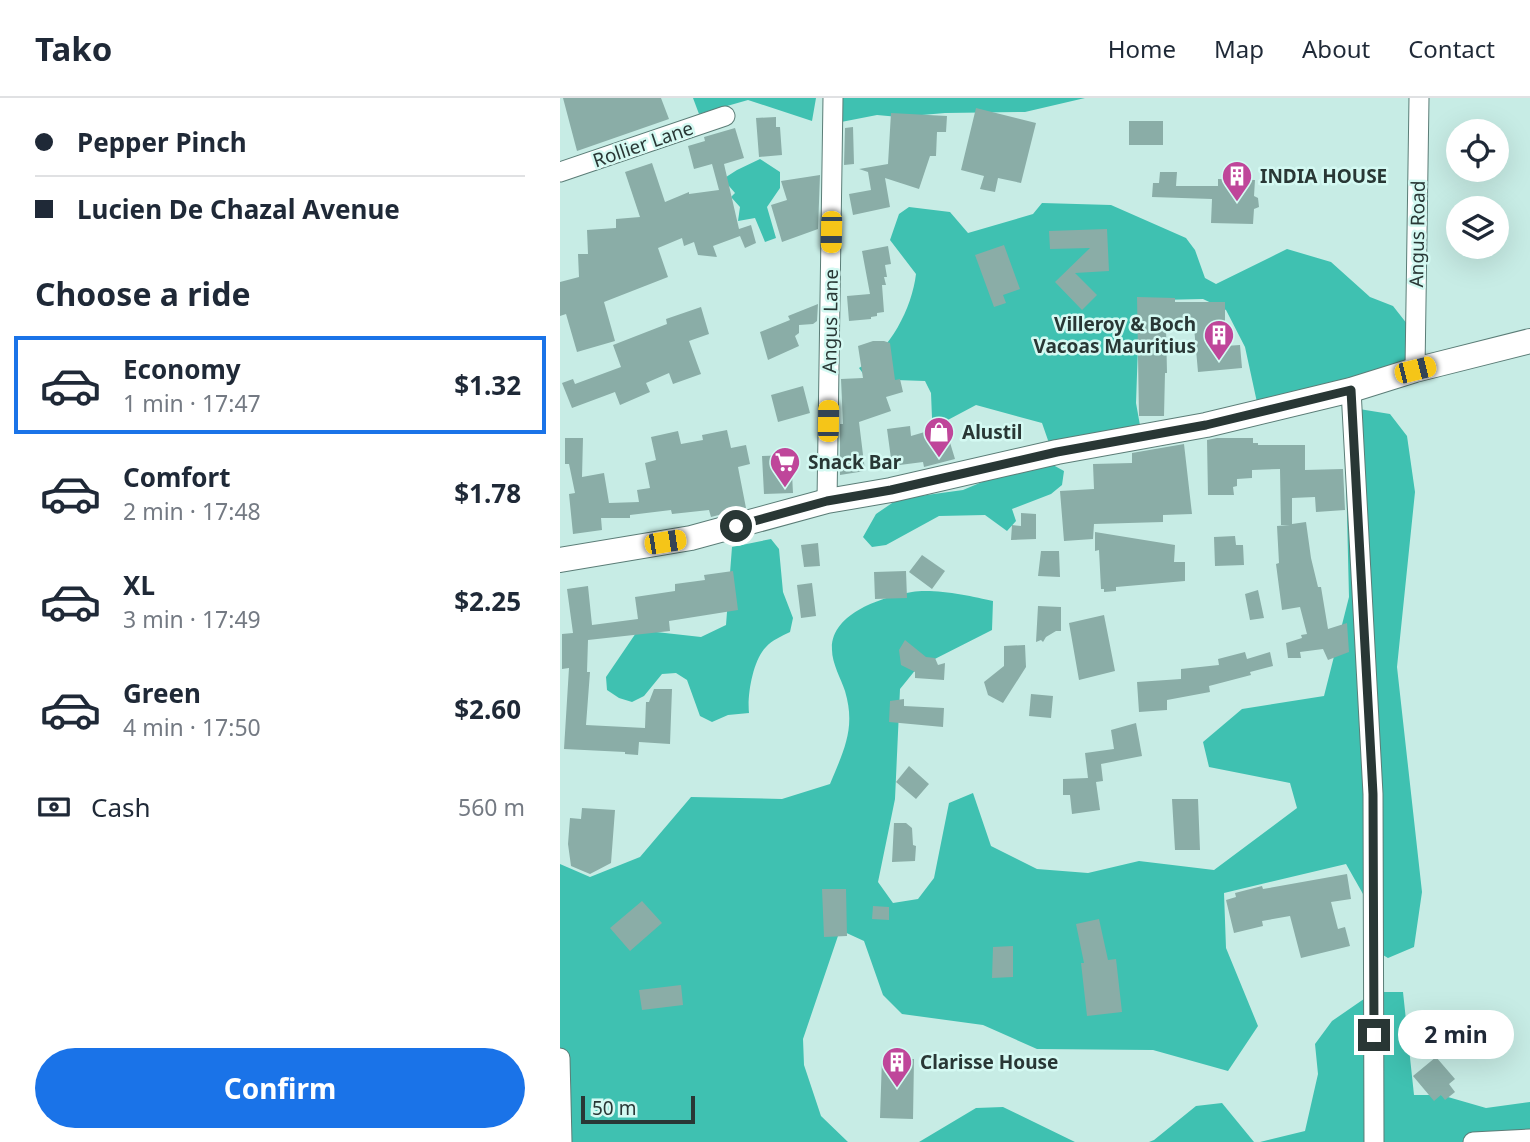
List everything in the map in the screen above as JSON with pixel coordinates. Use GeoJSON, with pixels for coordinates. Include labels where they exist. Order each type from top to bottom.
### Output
{"type":"FeatureCollection","features":[{"type":"Feature","properties":{"kind":"main road"},"geometry":{"type":"LineString","coordinates":[[560,560],[691,538],[827,501],[891,490],[1057,452],[1206,425],[1351,390],[1415,370],[1530,341]]}},
{"type":"Feature","properties":{"kind":"street","name":"Angus Lane"},"geometry":{"type":"LineString","coordinates":[[827,501],[833,98]]}},
{"type":"Feature","properties":{"kind":"street","name":"Angus Road"},"geometry":{"type":"LineString","coordinates":[[1415,370],[1419,98]]}},
{"type":"Feature","properties":{"kind":"street","name":"Rollier Lane"},"geometry":{"type":"LineString","coordinates":[[560,172],[725,116]]}},
{"type":"Feature","properties":{"kind":"street"},"geometry":{"type":"LineString","coordinates":[[1351,390],[1373,794],[1374,1142]]}},
{"type":"Feature","properties":{"kind":"street"},"geometry":{"type":"LineString","coordinates":[[560,1058],[562,1142]]}},
{"type":"Feature","properties":{"kind":"street"},"geometry":{"type":"LineString","coordinates":[[1473,1142],[1530,1139]]}},
{"type":"Feature","properties":{"kind":"green space"},"geometry":{"type":"Polygon","coordinates":[[[693,98],[816,98],[812,121],[748,100],[699,114],[693,98]]]}},
{"type":"Feature","properties":{"kind":"green space"},"geometry":{"type":"Polygon","coordinates":[[[837,98],[1085,98],[1025,112],[945,113],[899,117],[877,115],[836,123],[837,98]]]}},
{"type":"Feature","properties":{"kind":"green space"},"geometry":{"type":"Polygon","coordinates":[[[760,159],[780,172],[780,188],[767,207],[776,238],[765,242],[755,218],[738,221],[740,207],[731,197],[735,193],[723,179],[760,159]]]}},
{"type":"Feature","properties":{"kind":"green space"},"geometry":{"type":"Polygon","coordinates":[[[1042,203],[1111,205],[1186,238],[1195,250],[1205,278],[1216,284],[1287,249],[1331,262],[1370,297],[1393,306],[1415,334],[1411,363],[1258,407],[1245,347],[1226,310],[1203,299],[1159,300],[1139,317],[1136,403],[1141,431],[1050,446],[1042,423],[976,405],[944,422],[932,418],[931,393],[925,381],[867,379],[859,368],[890,340],[910,301],[914,287],[916,274],[890,240],[899,214],[909,207],[950,212],[968,233],[1033,214],[1042,203]]]}},
{"type":"Feature","properties":{"kind":"green space"},"geometry":{"type":"Polygon","coordinates":[[[1353,408],[1390,414],[1407,436],[1415,492],[1397,667],[1422,892],[1414,947],[1388,958],[1366,945],[1363,894],[1346,864],[1224,893],[1226,948],[1258,1026],[1228,1071],[1153,1050],[1037,1049],[983,1025],[902,1014],[883,995],[864,941],[840,930],[803,1039],[804,1065],[821,1116],[848,1142],[560,1142],[560,864],[590,877],[640,857],[691,797],[782,799],[830,784],[849,728],[845,691],[832,655],[834,637],[849,617],[873,603],[900,594],[921,591],[952,593],[993,601],[992,630],[917,668],[900,689],[895,799],[878,882],[893,903],[918,899],[934,878],[949,803],[973,793],[991,846],[1037,869],[1088,873],[1139,861],[1214,870],[1297,808],[1290,783],[1209,767],[1203,742],[1242,709],[1324,696],[1349,597],[1345,433],[1353,408]]]}},
{"type":"Feature","properties":{"kind":"green space"},"geometry":{"type":"Polygon","coordinates":[[[1053,465],[1064,471],[1062,485],[1051,494],[1012,509],[1016,521],[1007,531],[985,515],[939,516],[886,545],[872,547],[863,537],[876,514],[898,499],[963,490],[1013,469],[1053,465]]]}},
{"type":"Feature","properties":{"kind":"green space"},"geometry":{"type":"Polygon","coordinates":[[[771,539],[779,549],[783,592],[793,618],[790,632],[777,638],[761,653],[750,688],[749,713],[728,715],[712,722],[700,716],[687,680],[676,673],[662,674],[644,696],[632,702],[607,690],[606,677],[638,630],[701,637],[726,625],[732,547],[771,539]]]}},
{"type":"Feature","properties":{"kind":"green space"},"geometry":{"type":"Polygon","coordinates":[[[1374,992],[1403,992],[1414,1095],[1441,1095],[1486,1108],[1530,1102],[1530,1142],[1260,1142],[1305,1131],[1318,1074],[1315,1044],[1332,1021],[1374,992]]]}},
{"type":"Feature","properties":{"kind":"green space"},"geometry":{"type":"Polygon","coordinates":[[[1222,1103],[1254,1142],[1149,1142],[1196,1106],[1222,1103]]]}},
{"type":"Feature","properties":{"kind":"green space"},"geometry":{"type":"Polygon","coordinates":[[[1003,1107],[1075,1142],[919,1142],[976,1108],[1003,1107]]]}},
{"type":"Feature","properties":{"kind":"building"},"geometry":{"type":"Polygon","coordinates":[[[563,98],[661,98],[669,119],[577,151],[563,98]]]}},
{"type":"Feature","properties":{"kind":"building"},"geometry":{"type":"Polygon","coordinates":[[[976,108],[1036,123],[1021,183],[998,178],[995,192],[980,189],[984,176],[961,170],[976,108]]]}},
{"type":"Feature","properties":{"kind":"building"},"geometry":{"type":"Polygon","coordinates":[[[891,113],[947,116],[946,132],[937,132],[936,156],[930,156],[919,189],[885,178],[890,207],[853,215],[849,194],[871,190],[868,172],[859,169],[888,164],[891,113]]]}},
{"type":"Feature","properties":{"kind":"building"},"geometry":{"type":"Polygon","coordinates":[[[776,117],[776,127],[780,127],[782,155],[759,157],[756,118],[776,117]]]}},
{"type":"Feature","properties":{"kind":"building"},"geometry":{"type":"Polygon","coordinates":[[[1129,121],[1163,121],[1163,145],[1129,145],[1129,121]]]}},
{"type":"Feature","properties":{"kind":"building"},"geometry":{"type":"Polygon","coordinates":[[[853,127],[854,164],[844,165],[845,128],[853,127]]]}},
{"type":"Feature","properties":{"kind":"building"},"geometry":{"type":"Polygon","coordinates":[[[735,128],[744,158],[724,164],[739,229],[751,225],[756,243],[745,248],[740,236],[713,246],[717,257],[698,255],[694,242],[684,246],[682,238],[658,248],[668,277],[604,302],[615,341],[577,352],[566,314],[560,316],[560,282],[579,277],[578,254],[588,254],[587,230],[616,228],[616,219],[640,217],[625,172],[652,163],[665,202],[689,192],[719,190],[712,164],[694,169],[688,146],[705,141],[704,137],[735,128]]]}},
{"type":"Feature","properties":{"kind":"building","name":"INDIA HOUSE"},"geometry":{"type":"Polygon","coordinates":[[[1160,172],[1177,172],[1176,186],[1218,186],[1218,179],[1255,180],[1254,196],[1258,198],[1259,207],[1254,209],[1253,224],[1211,223],[1212,199],[1152,197],[1153,183],[1159,183],[1160,172]]]}},
{"type":"Feature","properties":{"kind":"building"},"geometry":{"type":"Polygon","coordinates":[[[820,175],[818,229],[782,242],[771,205],[787,200],[781,181],[820,175]]]}},
{"type":"Feature","properties":{"kind":"building"},"geometry":{"type":"Polygon","coordinates":[[[1107,229],[1109,271],[1075,273],[1097,295],[1082,310],[1055,282],[1090,248],[1050,249],[1049,231],[1107,229]]]}},
{"type":"Feature","properties":{"kind":"building"},"geometry":{"type":"Polygon","coordinates":[[[1004,245],[1020,289],[1003,295],[1006,303],[994,307],[975,255],[1004,245]]]}},
{"type":"Feature","properties":{"kind":"building"},"geometry":{"type":"Polygon","coordinates":[[[888,246],[891,264],[885,265],[886,285],[882,285],[884,312],[877,313],[877,316],[871,319],[849,321],[847,296],[870,294],[862,251],[888,246]]]}},
{"type":"Feature","properties":{"kind":"building"},"geometry":{"type":"Polygon","coordinates":[[[1137,297],[1175,298],[1175,302],[1225,302],[1225,346],[1240,345],[1242,368],[1198,372],[1194,327],[1166,327],[1164,416],[1139,416],[1137,297]]]}},
{"type":"Feature","properties":{"kind":"building"},"geometry":{"type":"Polygon","coordinates":[[[818,304],[817,321],[799,325],[799,333],[795,336],[799,346],[768,360],[760,332],[790,320],[788,316],[818,304]]]}},
{"type":"Feature","properties":{"kind":"building"},"geometry":{"type":"Polygon","coordinates":[[[701,307],[709,334],[689,341],[701,374],[673,384],[669,373],[646,383],[650,392],[620,405],[615,392],[572,408],[562,383],[573,379],[575,384],[621,367],[613,345],[667,324],[666,319],[701,307]]]}},
{"type":"Feature","properties":{"kind":"building"},"geometry":{"type":"Polygon","coordinates":[[[873,341],[890,343],[895,380],[900,379],[903,392],[886,397],[891,411],[859,422],[865,471],[840,475],[840,424],[843,424],[841,379],[863,378],[858,346],[873,341]]]}},
{"type":"Feature","properties":{"kind":"building"},"geometry":{"type":"Polygon","coordinates":[[[803,386],[810,413],[778,422],[771,395],[803,386]]]}},
{"type":"Feature","properties":{"kind":"building"},"geometry":{"type":"Polygon","coordinates":[[[910,426],[911,436],[945,426],[955,459],[924,467],[923,462],[892,466],[887,429],[910,426]]]}},
{"type":"Feature","properties":{"kind":"building"},"geometry":{"type":"Polygon","coordinates":[[[727,430],[731,448],[746,445],[750,464],[738,467],[746,508],[711,517],[709,510],[672,514],[671,510],[630,515],[630,518],[601,518],[602,530],[573,534],[569,494],[575,493],[569,464],[565,464],[565,438],[583,438],[582,477],[604,473],[609,503],[639,502],[637,490],[650,488],[645,463],[656,460],[651,437],[678,431],[681,444],[703,440],[702,435],[727,430]]]}},
{"type":"Feature","properties":{"kind":"building"},"geometry":{"type":"Polygon","coordinates":[[[1253,438],[1253,443],[1258,445],[1305,445],[1305,470],[1343,469],[1345,510],[1316,512],[1315,497],[1292,498],[1292,524],[1306,522],[1311,558],[1318,587],[1321,587],[1328,629],[1347,623],[1349,652],[1328,660],[1323,649],[1300,652],[1301,658],[1288,658],[1286,643],[1307,634],[1300,607],[1282,610],[1276,564],[1279,563],[1277,526],[1290,525],[1281,525],[1280,469],[1252,470],[1252,478],[1237,479],[1237,486],[1233,487],[1234,495],[1208,495],[1207,440],[1253,438]]]}},
{"type":"Feature","properties":{"kind":"building"},"geometry":{"type":"Polygon","coordinates":[[[1184,444],[1192,514],[1163,515],[1163,522],[1094,524],[1093,539],[1064,541],[1060,491],[1094,489],[1093,464],[1132,463],[1132,453],[1184,444]]]}},
{"type":"Feature","properties":{"kind":"building"},"geometry":{"type":"Polygon","coordinates":[[[791,455],[793,493],[764,494],[762,456],[791,455]]]}},
{"type":"Feature","properties":{"kind":"building"},"geometry":{"type":"Polygon","coordinates":[[[1021,513],[1036,514],[1036,539],[1011,540],[1012,525],[1021,526],[1021,513]]]}},
{"type":"Feature","properties":{"kind":"building"},"geometry":{"type":"Polygon","coordinates":[[[1095,532],[1175,545],[1174,562],[1185,562],[1185,581],[1116,587],[1116,591],[1104,592],[1104,589],[1101,589],[1099,550],[1095,551],[1095,532]]]}},
{"type":"Feature","properties":{"kind":"building"},"geometry":{"type":"Polygon","coordinates":[[[1235,536],[1236,545],[1243,545],[1244,565],[1215,566],[1214,537],[1235,536]]]}},
{"type":"Feature","properties":{"kind":"building"},"geometry":{"type":"Polygon","coordinates":[[[818,543],[820,566],[804,567],[801,545],[818,543]]]}},
{"type":"Feature","properties":{"kind":"building"},"geometry":{"type":"Polygon","coordinates":[[[1041,551],[1059,551],[1060,577],[1038,576],[1041,551]]]}},
{"type":"Feature","properties":{"kind":"building"},"geometry":{"type":"Polygon","coordinates":[[[922,555],[945,571],[932,589],[909,572],[922,555]]]}},
{"type":"Feature","properties":{"kind":"building"},"geometry":{"type":"Polygon","coordinates":[[[733,571],[738,610],[669,621],[670,631],[588,640],[587,672],[590,672],[586,725],[645,728],[646,702],[649,702],[654,689],[672,689],[670,744],[639,742],[638,755],[564,749],[569,668],[562,669],[562,634],[573,633],[567,589],[588,586],[592,625],[638,619],[635,597],[675,591],[675,584],[705,580],[704,575],[733,571]]]}},
{"type":"Feature","properties":{"kind":"building"},"geometry":{"type":"Polygon","coordinates":[[[906,571],[907,598],[875,599],[874,572],[906,571]]]}},
{"type":"Feature","properties":{"kind":"building"},"geometry":{"type":"Polygon","coordinates":[[[812,583],[816,616],[801,618],[797,585],[812,583]]]}},
{"type":"Feature","properties":{"kind":"building"},"geometry":{"type":"Polygon","coordinates":[[[1258,590],[1264,618],[1250,620],[1245,594],[1258,590]]]}},
{"type":"Feature","properties":{"kind":"building"},"geometry":{"type":"Polygon","coordinates":[[[1038,606],[1061,607],[1061,631],[1046,637],[1043,642],[1036,642],[1038,606]]]}},
{"type":"Feature","properties":{"kind":"building"},"geometry":{"type":"Polygon","coordinates":[[[1104,615],[1115,671],[1079,680],[1069,623],[1104,615]]]}},
{"type":"Feature","properties":{"kind":"building"},"geometry":{"type":"Polygon","coordinates":[[[905,640],[926,657],[935,658],[938,665],[945,663],[944,680],[915,678],[915,672],[901,665],[899,650],[905,640]]]}},
{"type":"Feature","properties":{"kind":"building"},"geometry":{"type":"Polygon","coordinates":[[[1025,645],[1026,667],[1003,703],[988,695],[984,682],[1004,666],[1004,646],[1025,645]]]}},
{"type":"Feature","properties":{"kind":"building"},"geometry":{"type":"Polygon","coordinates":[[[1245,652],[1247,659],[1270,652],[1273,666],[1209,686],[1210,692],[1167,700],[1167,710],[1139,712],[1137,682],[1181,679],[1181,669],[1219,665],[1218,659],[1245,652]]]}},
{"type":"Feature","properties":{"kind":"building"},"geometry":{"type":"Polygon","coordinates":[[[1031,694],[1053,696],[1051,718],[1029,716],[1031,694]]]}},
{"type":"Feature","properties":{"kind":"building"},"geometry":{"type":"Polygon","coordinates":[[[904,699],[904,706],[944,708],[943,727],[889,722],[890,701],[904,699]]]}},
{"type":"Feature","properties":{"kind":"building"},"geometry":{"type":"Polygon","coordinates":[[[1136,723],[1142,756],[1101,764],[1103,781],[1096,782],[1100,810],[1072,814],[1070,795],[1063,795],[1063,779],[1088,778],[1085,753],[1114,749],[1111,730],[1136,723]]]}},
{"type":"Feature","properties":{"kind":"building"},"geometry":{"type":"Polygon","coordinates":[[[909,766],[929,784],[916,799],[896,782],[909,766]]]}},
{"type":"Feature","properties":{"kind":"building"},"geometry":{"type":"Polygon","coordinates":[[[1172,799],[1198,799],[1200,850],[1175,850],[1172,799]]]}},
{"type":"Feature","properties":{"kind":"building"},"geometry":{"type":"Polygon","coordinates":[[[582,808],[615,810],[611,863],[590,874],[571,866],[568,844],[570,818],[581,819],[582,808]]]}},
{"type":"Feature","properties":{"kind":"building"},"geometry":{"type":"Polygon","coordinates":[[[894,823],[906,823],[912,828],[913,845],[916,846],[915,861],[892,862],[894,823]]]}},
{"type":"Feature","properties":{"kind":"building"},"geometry":{"type":"Polygon","coordinates":[[[1347,874],[1351,899],[1331,902],[1338,929],[1345,927],[1350,946],[1301,958],[1290,916],[1262,921],[1263,926],[1234,933],[1226,900],[1236,897],[1235,893],[1262,886],[1263,889],[1347,874]]]}},
{"type":"Feature","properties":{"kind":"building"},"geometry":{"type":"Polygon","coordinates":[[[822,889],[846,889],[847,936],[824,937],[822,889]]]}},
{"type":"Feature","properties":{"kind":"building"},"geometry":{"type":"Polygon","coordinates":[[[642,901],[662,923],[630,951],[610,928],[642,901]]]}},
{"type":"Feature","properties":{"kind":"building"},"geometry":{"type":"Polygon","coordinates":[[[873,906],[889,907],[889,920],[872,919],[873,906]]]}},
{"type":"Feature","properties":{"kind":"building"},"geometry":{"type":"Polygon","coordinates":[[[1099,919],[1108,960],[1116,959],[1122,1012],[1087,1016],[1081,963],[1084,963],[1076,924],[1099,919]]]}},
{"type":"Feature","properties":{"kind":"building"},"geometry":{"type":"Polygon","coordinates":[[[1013,946],[1013,977],[992,978],[993,947],[1013,946]]]}},
{"type":"Feature","properties":{"kind":"building"},"geometry":{"type":"Polygon","coordinates":[[[681,985],[683,1005],[642,1010],[639,990],[681,985]]]}},
{"type":"Feature","properties":{"kind":"building"},"geometry":{"type":"Polygon","coordinates":[[[1436,1057],[1455,1079],[1449,1084],[1455,1092],[1445,1100],[1441,1095],[1434,1101],[1413,1076],[1436,1057]]]}},
{"type":"Feature","properties":{"kind":"building","name":"Clarisse House"},"geometry":{"type":"Polygon","coordinates":[[[882,1058],[914,1059],[913,1119],[880,1118],[882,1058]]]}},
{"type":"Feature","properties":{"kind":"place","name":"INDIA HOUSE"},"geometry":{"type":"Point","coordinates":[1237,203]}},
{"type":"Feature","properties":{"kind":"place","name":"Villeroy & Boch Vacoas Mauritius"},"geometry":{"type":"Point","coordinates":[1219,362]}},
{"type":"Feature","properties":{"kind":"place","name":"Alustil"},"geometry":{"type":"Point","coordinates":[939,459]}},
{"type":"Feature","properties":{"kind":"place","name":"Snack Bar"},"geometry":{"type":"Point","coordinates":[785,489]}},
{"type":"Feature","properties":{"kind":"place","name":"Clarisse House"},"geometry":{"type":"Point","coordinates":[897,1089]}},
{"type":"Feature","properties":{"kind":"route"},"geometry":{"type":"LineString","coordinates":[[736,526],[827,501],[891,490],[987,466],[1206,425],[1351,390],[1373,794],[1374,1035]]}}]}
